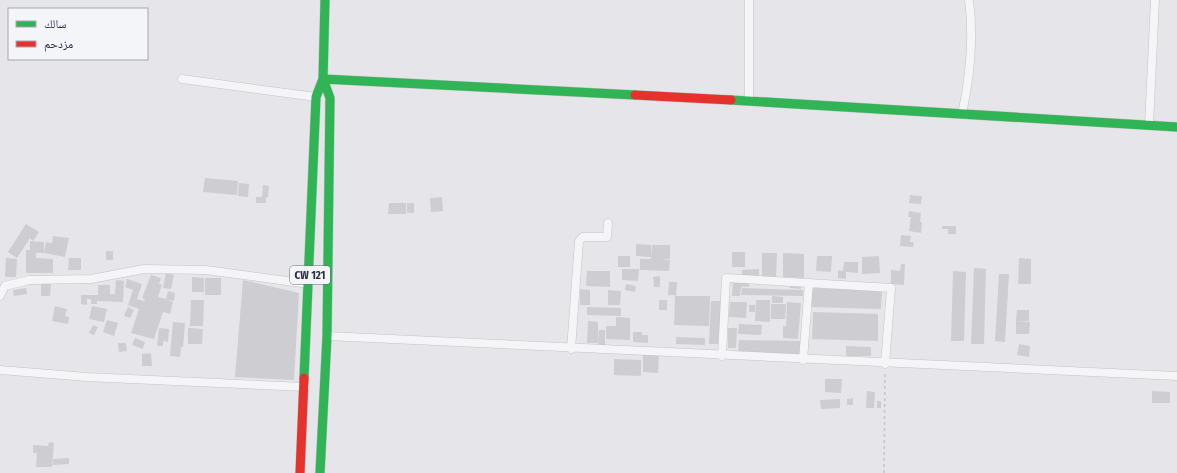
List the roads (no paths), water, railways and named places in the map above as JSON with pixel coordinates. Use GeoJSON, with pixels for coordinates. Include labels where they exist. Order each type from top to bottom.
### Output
{"type":"FeatureCollection","features":[{"type":"Feature","properties":{"kind":"main road","name":"CW 121"},"geometry":{"type":"LineString","coordinates":[[300,473],[310,284],[316,97],[323,79],[322,60],[325,0]]}},
{"type":"Feature","properties":{"kind":"main road"},"geometry":{"type":"LineString","coordinates":[[320,473],[327,336],[330,98],[323,79],[749,101],[1177,127]]}},
{"type":"Feature","properties":{"kind":"street"},"geometry":{"type":"LineString","coordinates":[[749,0],[749,101]]}},
{"type":"Feature","properties":{"kind":"street"},"geometry":{"type":"LineString","coordinates":[[962,114],[969,71],[971,26],[969,0]]}},
{"type":"Feature","properties":{"kind":"street"},"geometry":{"type":"LineString","coordinates":[[1149,125],[1155,0]]}},
{"type":"Feature","properties":{"kind":"street"},"geometry":{"type":"LineString","coordinates":[[182,79],[316,97]]}},
{"type":"Feature","properties":{"kind":"street"},"geometry":{"type":"LineString","coordinates":[[570,349],[579,241],[583,237],[607,237],[608,223]]}},
{"type":"Feature","properties":{"kind":"street"},"geometry":{"type":"LineString","coordinates":[[0,296],[5,286],[29,280],[91,279],[144,269],[206,270],[310,284]]}},
{"type":"Feature","properties":{"kind":"street"},"geometry":{"type":"LineString","coordinates":[[722,356],[726,278],[891,288],[885,364]]}},
{"type":"Feature","properties":{"kind":"street"},"geometry":{"type":"LineString","coordinates":[[803,360],[809,283]]}},
{"type":"Feature","properties":{"kind":"street"},"geometry":{"type":"LineString","coordinates":[[327,336],[885,364],[1177,376]]}},
{"type":"Feature","properties":{"kind":"street"},"geometry":{"type":"LineString","coordinates":[[0,370],[87,377],[305,387]]}}]}
